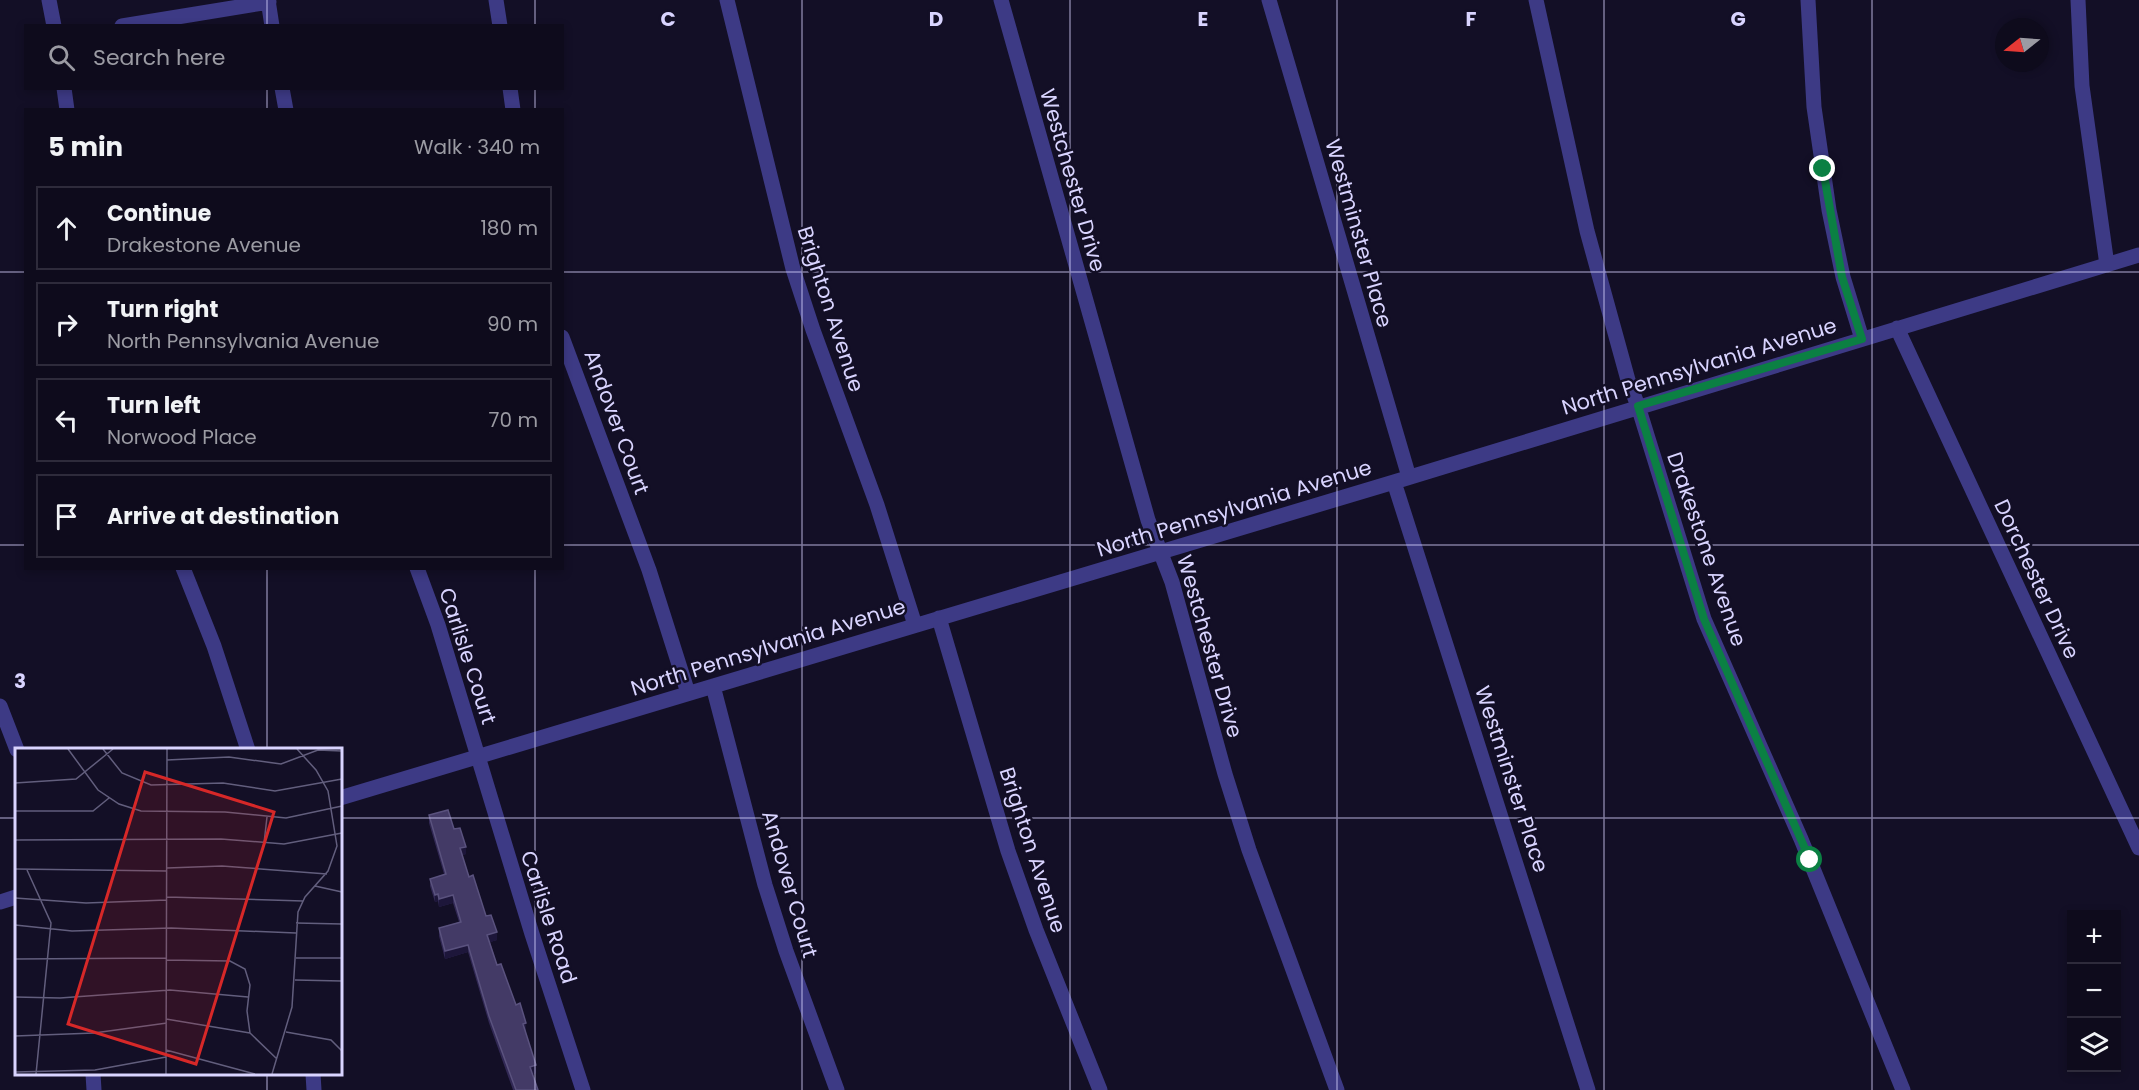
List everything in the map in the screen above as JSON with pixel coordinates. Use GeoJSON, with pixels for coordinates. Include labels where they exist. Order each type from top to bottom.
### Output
{"type":"FeatureCollection","features":[{"type":"Feature","properties":{"kind":"street"},"geometry":{"type":"LineString","coordinates":[[49,0],[54,24]]}},
{"type":"Feature","properties":{"kind":"street"},"geometry":{"type":"LineString","coordinates":[[496,0],[500,24]]}},
{"type":"Feature","properties":{"kind":"street","name":"Brighton Avenue"},"geometry":{"type":"LineString","coordinates":[[727,0],[793,269],[877,505],[915,625]]}},
{"type":"Feature","properties":{"kind":"street","name":"Westchester Drive"},"geometry":{"type":"LineString","coordinates":[[1001,0],[1142,497],[1172,582],[1225,774],[1249,850],[1337,1090]]}},
{"type":"Feature","properties":{"kind":"street","name":"Westminster Place"},"geometry":{"type":"LineString","coordinates":[[1269,0],[1401,480],[1588,1090]]}},
{"type":"Feature","properties":{"kind":"street","name":"Drakestone Avenue"},"geometry":{"type":"LineString","coordinates":[[1536,0],[1587,231],[1628,380],[1704,619],[1801,839],[1903,1090]]}},
{"type":"Feature","properties":{"kind":"street"},"geometry":{"type":"LineString","coordinates":[[1808,0],[1814,107],[1829,210],[1842,277],[1862,339]]}},
{"type":"Feature","properties":{"kind":"street"},"geometry":{"type":"LineString","coordinates":[[2078,0],[2082,86],[2107,265]]}},
{"type":"Feature","properties":{"kind":"street"},"geometry":{"type":"LineString","coordinates":[[134,24],[269,1],[273,24]]}},
{"type":"Feature","properties":{"kind":"street"},"geometry":{"type":"LineString","coordinates":[[64,90],[67,108]]}},
{"type":"Feature","properties":{"kind":"street"},"geometry":{"type":"LineString","coordinates":[[282,90],[286,108]]}},
{"type":"Feature","properties":{"kind":"street"},"geometry":{"type":"LineString","coordinates":[[510,90],[513,108]]}},
{"type":"Feature","properties":{"kind":"street","name":"North Pennsylvania Avenue"},"geometry":{"type":"LineString","coordinates":[[342,797],[1401,480],[2139,255]]}},
{"type":"Feature","properties":{"kind":"street","name":"Dorchester Drive"},"geometry":{"type":"LineString","coordinates":[[1897,328],[2139,848]]}},
{"type":"Feature","properties":{"kind":"street","name":"Andover Court"},"geometry":{"type":"LineString","coordinates":[[564,342],[649,570],[688,693]]}},
{"type":"Feature","properties":{"kind":"street"},"geometry":{"type":"LineString","coordinates":[[184,570],[214,646],[247,748]]}},
{"type":"Feature","properties":{"kind":"street","name":"Carlisle Court"},"geometry":{"type":"LineString","coordinates":[[418,570],[438,625],[478,756]]}},
{"type":"Feature","properties":{"kind":"street","name":"Brighton Avenue"},"geometry":{"type":"LineString","coordinates":[[939,618],[1008,850],[1036,930],[1100,1090]]}},
{"type":"Feature","properties":{"kind":"street","name":"Andover Court"},"geometry":{"type":"LineString","coordinates":[[713,686],[765,885],[786,951],[837,1090]]}},
{"type":"Feature","properties":{"kind":"street"},"geometry":{"type":"LineString","coordinates":[[0,706],[16,748]]}},
{"type":"Feature","properties":{"kind":"street","name":"Carlisle Road"},"geometry":{"type":"LineString","coordinates":[[478,756],[532,934],[583,1090]]}},
{"type":"Feature","properties":{"kind":"street"},"geometry":{"type":"LineString","coordinates":[[0,902],[15,897]]}},
{"type":"Feature","properties":{"kind":"street"},"geometry":{"type":"LineString","coordinates":[[93,1075],[94,1090]]}},
{"type":"Feature","properties":{"kind":"street"},"geometry":{"type":"LineString","coordinates":[[313,1075],[314,1090]]}},
{"type":"Feature","properties":{"kind":"building"},"geometry":{"type":"Polygon","coordinates":[[[448,810],[454,829],[460,828],[466,847],[460,848],[469,877],[473,875],[486,916],[491,915],[497,932],[487,935],[497,965],[501,964],[516,1005],[520,1003],[526,1023],[523,1024],[536,1065],[530,1067],[538,1090],[516,1090],[489,1016],[468,945],[445,951],[439,928],[461,922],[453,895],[439,899],[438,894],[435,895],[430,879],[446,874],[429,815],[448,810]]]}},
{"type":"Feature","properties":{"kind":"route"},"geometry":{"type":"LineString","coordinates":[[1810,860],[1704,619],[1638,406],[1862,339],[1842,277],[1823,169]]}}]}
